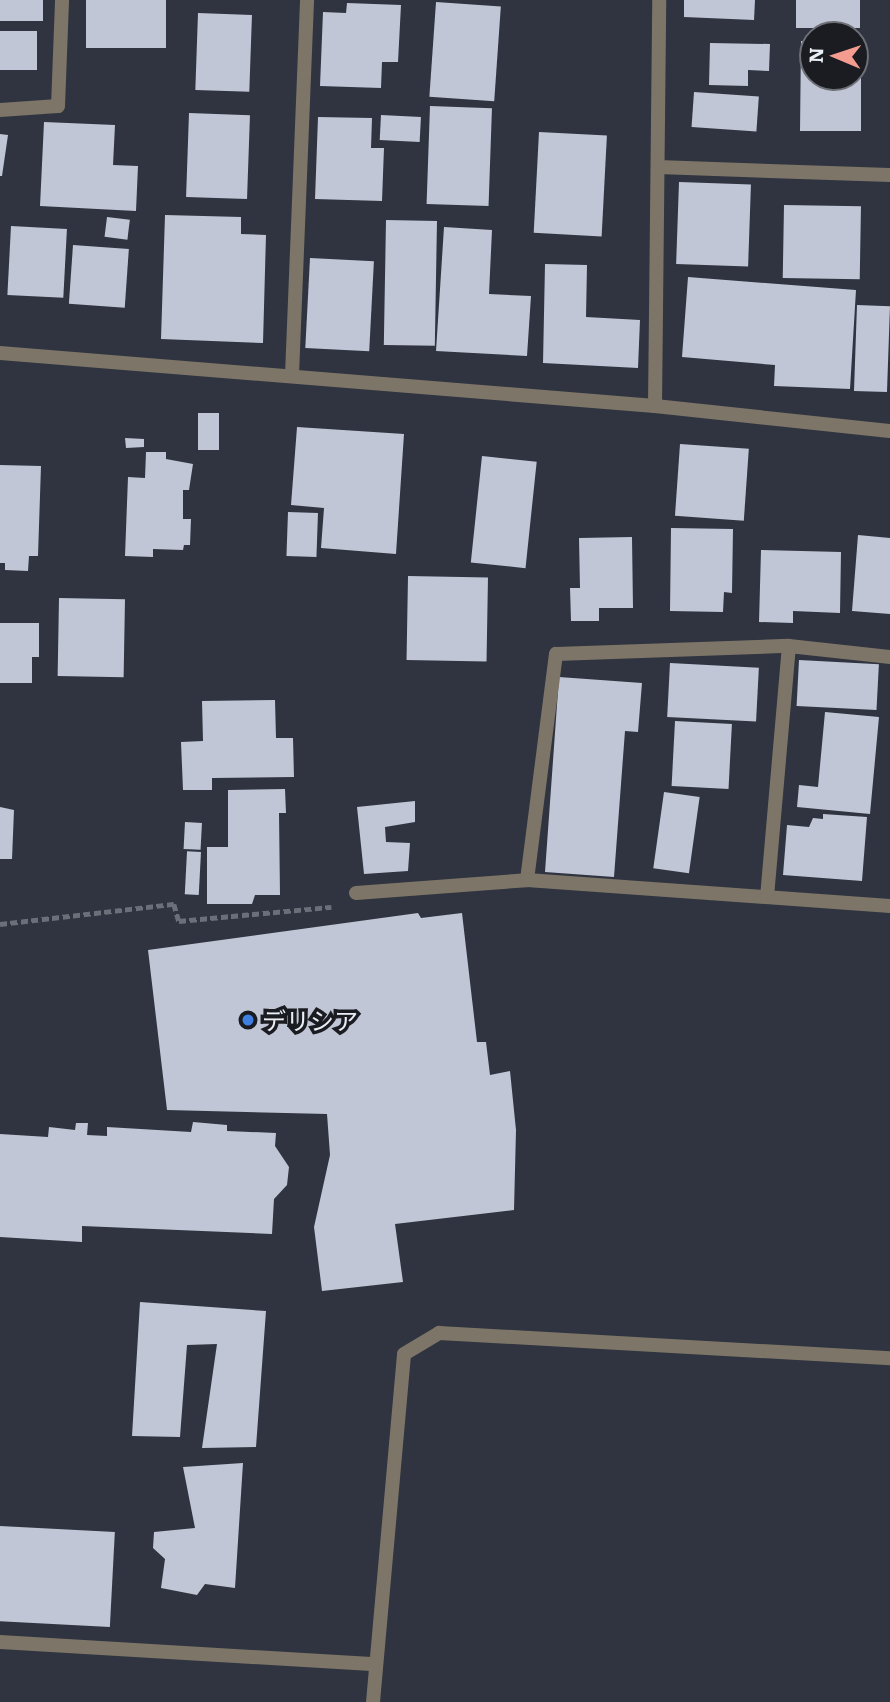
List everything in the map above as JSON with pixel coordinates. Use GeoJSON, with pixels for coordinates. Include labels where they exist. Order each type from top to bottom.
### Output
{"type":"FeatureCollection","features":[{"type":"Feature","properties":{"kind":"street"},"geometry":{"type":"LineString","coordinates":[[0,110],[58,106],[62,0]]}},
{"type":"Feature","properties":{"kind":"street"},"geometry":{"type":"LineString","coordinates":[[292,375],[307,0]]}},
{"type":"Feature","properties":{"kind":"street"},"geometry":{"type":"LineString","coordinates":[[655,406],[659,0]]}},
{"type":"Feature","properties":{"kind":"street"},"geometry":{"type":"LineString","coordinates":[[658,167],[890,174]]}},
{"type":"Feature","properties":{"kind":"street"},"geometry":{"type":"LineString","coordinates":[[0,353],[655,406],[890,431]]}},
{"type":"Feature","properties":{"kind":"street"},"geometry":{"type":"LineString","coordinates":[[527,880],[555,654],[789,646],[890,657]]}},
{"type":"Feature","properties":{"kind":"street"},"geometry":{"type":"LineString","coordinates":[[766,897],[789,646]]}},
{"type":"Feature","properties":{"kind":"street"},"geometry":{"type":"LineString","coordinates":[[356,893],[527,880],[890,906]]}},
{"type":"Feature","properties":{"kind":"street"},"geometry":{"type":"LineString","coordinates":[[373,1702],[404,1354],[439,1333],[890,1357]]}},
{"type":"Feature","properties":{"kind":"street"},"geometry":{"type":"LineString","coordinates":[[0,1642],[375,1664]]}},
{"type":"Feature","properties":{"kind":"path"},"geometry":{"type":"LineString","coordinates":[[0,924],[174,904],[179,921],[337,906],[356,893]]}},
{"type":"Feature","properties":{"kind":"building"},"geometry":{"type":"Polygon","coordinates":[[[0,0],[43,0],[43,21],[0,21],[0,0]]]}},
{"type":"Feature","properties":{"kind":"building"},"geometry":{"type":"Polygon","coordinates":[[[86,0],[166,0],[166,48],[86,48],[86,0]]]}},
{"type":"Feature","properties":{"kind":"building"},"geometry":{"type":"Polygon","coordinates":[[[684,0],[755,0],[754,20],[684,17],[684,0]]]}},
{"type":"Feature","properties":{"kind":"building"},"geometry":{"type":"Polygon","coordinates":[[[796,0],[860,0],[860,21],[799,21],[799,28],[796,28],[796,0]]]}},
{"type":"Feature","properties":{"kind":"building"},"geometry":{"type":"Polygon","coordinates":[[[436,2],[501,7],[494,101],[429,97],[436,2]]]}},
{"type":"Feature","properties":{"kind":"building"},"geometry":{"type":"Polygon","coordinates":[[[347,3],[401,5],[398,62],[382,62],[381,88],[320,86],[323,12],[346,13],[347,3]]]}},
{"type":"Feature","properties":{"kind":"building"},"geometry":{"type":"Polygon","coordinates":[[[198,13],[252,15],[249,92],[195,90],[198,13]]]}},
{"type":"Feature","properties":{"kind":"building"},"geometry":{"type":"Polygon","coordinates":[[[0,31],[37,31],[37,70],[0,70],[0,31]]]}},
{"type":"Feature","properties":{"kind":"building"},"geometry":{"type":"Polygon","coordinates":[[[710,43],[770,44],[769,71],[748,70],[748,86],[709,85],[710,43]]]}},
{"type":"Feature","properties":{"kind":"building"},"geometry":{"type":"Polygon","coordinates":[[[800,91],[861,91],[861,131],[800,131],[800,91]]]}},
{"type":"Feature","properties":{"kind":"building"},"geometry":{"type":"Polygon","coordinates":[[[694,92],[759,97],[756,131],[692,127],[694,92]]]}},
{"type":"Feature","properties":{"kind":"building"},"geometry":{"type":"Polygon","coordinates":[[[430,106],[492,108],[489,206],[427,204],[430,106]]]}},
{"type":"Feature","properties":{"kind":"building"},"geometry":{"type":"Polygon","coordinates":[[[189,113],[250,115],[247,199],[186,197],[189,113]]]}},
{"type":"Feature","properties":{"kind":"building"},"geometry":{"type":"Polygon","coordinates":[[[381,115],[421,117],[420,142],[380,140],[381,115]]]}},
{"type":"Feature","properties":{"kind":"building"},"geometry":{"type":"Polygon","coordinates":[[[318,117],[372,118],[371,148],[384,148],[382,201],[315,199],[318,117]]]}},
{"type":"Feature","properties":{"kind":"building"},"geometry":{"type":"Polygon","coordinates":[[[44,122],[115,125],[113,165],[138,166],[136,211],[40,206],[44,122]]]}},
{"type":"Feature","properties":{"kind":"building"},"geometry":{"type":"Polygon","coordinates":[[[539,132],[607,136],[602,236],[534,233],[539,132]]]}},
{"type":"Feature","properties":{"kind":"building"},"geometry":{"type":"Polygon","coordinates":[[[0,134],[8,135],[2,176],[0,176],[0,134]]]}},
{"type":"Feature","properties":{"kind":"building"},"geometry":{"type":"Polygon","coordinates":[[[679,182],[751,185],[748,266],[676,264],[679,182]]]}},
{"type":"Feature","properties":{"kind":"building"},"geometry":{"type":"Polygon","coordinates":[[[784,205],[861,206],[860,279],[783,278],[784,205]]]}},
{"type":"Feature","properties":{"kind":"building"},"geometry":{"type":"Polygon","coordinates":[[[165,215],[241,217],[241,234],[266,235],[263,343],[161,339],[165,215]]]}},
{"type":"Feature","properties":{"kind":"building"},"geometry":{"type":"Polygon","coordinates":[[[107,217],[130,220],[127,240],[105,237],[107,217]]]}},
{"type":"Feature","properties":{"kind":"building"},"geometry":{"type":"Polygon","coordinates":[[[386,220],[437,221],[435,346],[384,345],[386,220]]]}},
{"type":"Feature","properties":{"kind":"building"},"geometry":{"type":"Polygon","coordinates":[[[11,226],[67,229],[63,298],[7,295],[11,226]]]}},
{"type":"Feature","properties":{"kind":"building"},"geometry":{"type":"Polygon","coordinates":[[[444,227],[492,230],[489,294],[531,296],[527,356],[436,351],[444,227]]]}},
{"type":"Feature","properties":{"kind":"building"},"geometry":{"type":"Polygon","coordinates":[[[73,245],[129,249],[125,308],[69,304],[73,245]]]}},
{"type":"Feature","properties":{"kind":"building"},"geometry":{"type":"Polygon","coordinates":[[[310,258],[374,261],[369,351],[305,348],[310,258]]]}},
{"type":"Feature","properties":{"kind":"building"},"geometry":{"type":"Polygon","coordinates":[[[545,264],[587,265],[586,317],[640,320],[638,368],[543,363],[545,264]]]}},
{"type":"Feature","properties":{"kind":"building"},"geometry":{"type":"Polygon","coordinates":[[[688,277],[856,290],[850,389],[774,386],[775,365],[682,357],[688,277]]]}},
{"type":"Feature","properties":{"kind":"building"},"geometry":{"type":"Polygon","coordinates":[[[857,305],[890,306],[887,392],[854,391],[857,305]]]}},
{"type":"Feature","properties":{"kind":"building"},"geometry":{"type":"Polygon","coordinates":[[[198,413],[219,413],[219,450],[198,450],[198,413]]]}},
{"type":"Feature","properties":{"kind":"building"},"geometry":{"type":"Polygon","coordinates":[[[297,427],[404,434],[396,554],[321,548],[324,508],[291,505],[297,427]]]}},
{"type":"Feature","properties":{"kind":"building"},"geometry":{"type":"Polygon","coordinates":[[[125,438],[144,439],[144,447],[126,448],[125,438]]]}},
{"type":"Feature","properties":{"kind":"building"},"geometry":{"type":"Polygon","coordinates":[[[680,444],[749,449],[744,521],[675,516],[680,444]]]}},
{"type":"Feature","properties":{"kind":"building"},"geometry":{"type":"Polygon","coordinates":[[[146,452],[166,452],[166,459],[193,464],[189,490],[183,490],[183,519],[191,519],[190,545],[184,545],[183,550],[153,549],[153,557],[125,556],[128,477],[145,478],[146,452]]]}},
{"type":"Feature","properties":{"kind":"building"},"geometry":{"type":"Polygon","coordinates":[[[482,456],[537,462],[526,568],[471,562],[482,456]]]}},
{"type":"Feature","properties":{"kind":"building"},"geometry":{"type":"Polygon","coordinates":[[[0,465],[41,466],[38,556],[29,556],[28,571],[5,570],[5,563],[0,563],[0,465]]]}},
{"type":"Feature","properties":{"kind":"building"},"geometry":{"type":"Polygon","coordinates":[[[288,512],[318,513],[316,557],[286,556],[288,512]]]}},
{"type":"Feature","properties":{"kind":"building"},"geometry":{"type":"Polygon","coordinates":[[[671,528],[733,529],[732,593],[724,592],[723,612],[670,611],[671,528]]]}},
{"type":"Feature","properties":{"kind":"building"},"geometry":{"type":"Polygon","coordinates":[[[858,535],[890,538],[890,614],[852,611],[858,535]]]}},
{"type":"Feature","properties":{"kind":"building"},"geometry":{"type":"Polygon","coordinates":[[[632,537],[633,608],[599,608],[599,621],[571,621],[570,588],[580,588],[579,538],[632,537]]]}},
{"type":"Feature","properties":{"kind":"building"},"geometry":{"type":"Polygon","coordinates":[[[761,550],[841,552],[840,613],[793,611],[793,623],[759,622],[761,550]]]}},
{"type":"Feature","properties":{"kind":"building"},"geometry":{"type":"Polygon","coordinates":[[[408,576],[488,577],[487,661],[407,660],[408,576]]]}},
{"type":"Feature","properties":{"kind":"building"},"geometry":{"type":"Polygon","coordinates":[[[59,598],[125,599],[124,677],[58,676],[59,598]]]}},
{"type":"Feature","properties":{"kind":"building"},"geometry":{"type":"Polygon","coordinates":[[[0,623],[39,623],[39,657],[32,657],[32,683],[0,683],[0,623]]]}},
{"type":"Feature","properties":{"kind":"building"},"geometry":{"type":"Polygon","coordinates":[[[799,660],[879,664],[876,710],[797,706],[799,660]]]}},
{"type":"Feature","properties":{"kind":"building"},"geometry":{"type":"Polygon","coordinates":[[[670,663],[759,668],[756,722],[667,717],[670,663]]]}},
{"type":"Feature","properties":{"kind":"building"},"geometry":{"type":"Polygon","coordinates":[[[559,677],[642,683],[638,732],[625,731],[614,877],[545,872],[559,677]]]}},
{"type":"Feature","properties":{"kind":"building"},"geometry":{"type":"Polygon","coordinates":[[[275,700],[276,738],[293,738],[294,777],[212,778],[212,790],[183,790],[181,742],[203,741],[202,701],[275,700]]]}},
{"type":"Feature","properties":{"kind":"building"},"geometry":{"type":"Polygon","coordinates":[[[825,712],[879,717],[870,814],[797,807],[799,785],[818,787],[825,712]]]}},
{"type":"Feature","properties":{"kind":"building"},"geometry":{"type":"Polygon","coordinates":[[[675,721],[732,724],[729,789],[672,786],[675,721]]]}},
{"type":"Feature","properties":{"kind":"building"},"geometry":{"type":"Polygon","coordinates":[[[285,789],[286,813],[279,813],[280,895],[255,895],[252,904],[207,904],[207,847],[228,847],[228,790],[285,789]]]}},
{"type":"Feature","properties":{"kind":"building"},"geometry":{"type":"Polygon","coordinates":[[[664,792],[700,797],[689,873],[653,868],[664,792]]]}},
{"type":"Feature","properties":{"kind":"building"},"geometry":{"type":"Polygon","coordinates":[[[415,801],[415,822],[385,827],[386,842],[410,843],[408,871],[364,874],[357,807],[415,801]]]}},
{"type":"Feature","properties":{"kind":"building"},"geometry":{"type":"Polygon","coordinates":[[[0,807],[14,810],[12,859],[0,859],[0,807]]]}},
{"type":"Feature","properties":{"kind":"building"},"geometry":{"type":"Polygon","coordinates":[[[823,814],[867,817],[862,881],[783,875],[787,825],[809,827],[813,818],[823,819],[823,814]]]}},
{"type":"Feature","properties":{"kind":"building"},"geometry":{"type":"Polygon","coordinates":[[[185,822],[202,823],[201,850],[184,849],[185,822]]]}},
{"type":"Feature","properties":{"kind":"building"},"geometry":{"type":"Polygon","coordinates":[[[187,851],[201,852],[199,895],[185,894],[187,851]]]}},
{"type":"Feature","properties":{"kind":"building"},"geometry":{"type":"Polygon","coordinates":[[[418,913],[421,918],[462,913],[477,1042],[486,1042],[490,1075],[510,1071],[516,1130],[514,1210],[395,1224],[403,1282],[322,1291],[314,1227],[330,1155],[327,1114],[167,1110],[148,950],[418,913]]]}},
{"type":"Feature","properties":{"kind":"building"},"geometry":{"type":"Polygon","coordinates":[[[193,1122],[227,1125],[227,1131],[276,1133],[275,1146],[289,1167],[287,1185],[274,1199],[272,1234],[82,1226],[82,1242],[0,1237],[0,1134],[48,1137],[49,1127],[75,1130],[76,1123],[88,1123],[87,1135],[107,1136],[107,1127],[191,1132],[193,1122]]]}},
{"type":"Feature","properties":{"kind":"building"},"geometry":{"type":"Polygon","coordinates":[[[140,1302],[266,1311],[256,1447],[202,1448],[217,1344],[187,1345],[180,1437],[132,1436],[140,1302]]]}},
{"type":"Feature","properties":{"kind":"building"},"geometry":{"type":"Polygon","coordinates":[[[243,1463],[235,1588],[205,1584],[197,1595],[161,1588],[165,1559],[153,1548],[154,1532],[195,1528],[183,1467],[243,1463]]]}},
{"type":"Feature","properties":{"kind":"building"},"geometry":{"type":"Polygon","coordinates":[[[0,1526],[115,1532],[110,1627],[0,1621],[0,1526]]]}},
{"type":"Feature","properties":{"kind":"place","name":"デリシア"},"geometry":{"type":"Point","coordinates":[248,1020]}}]}
